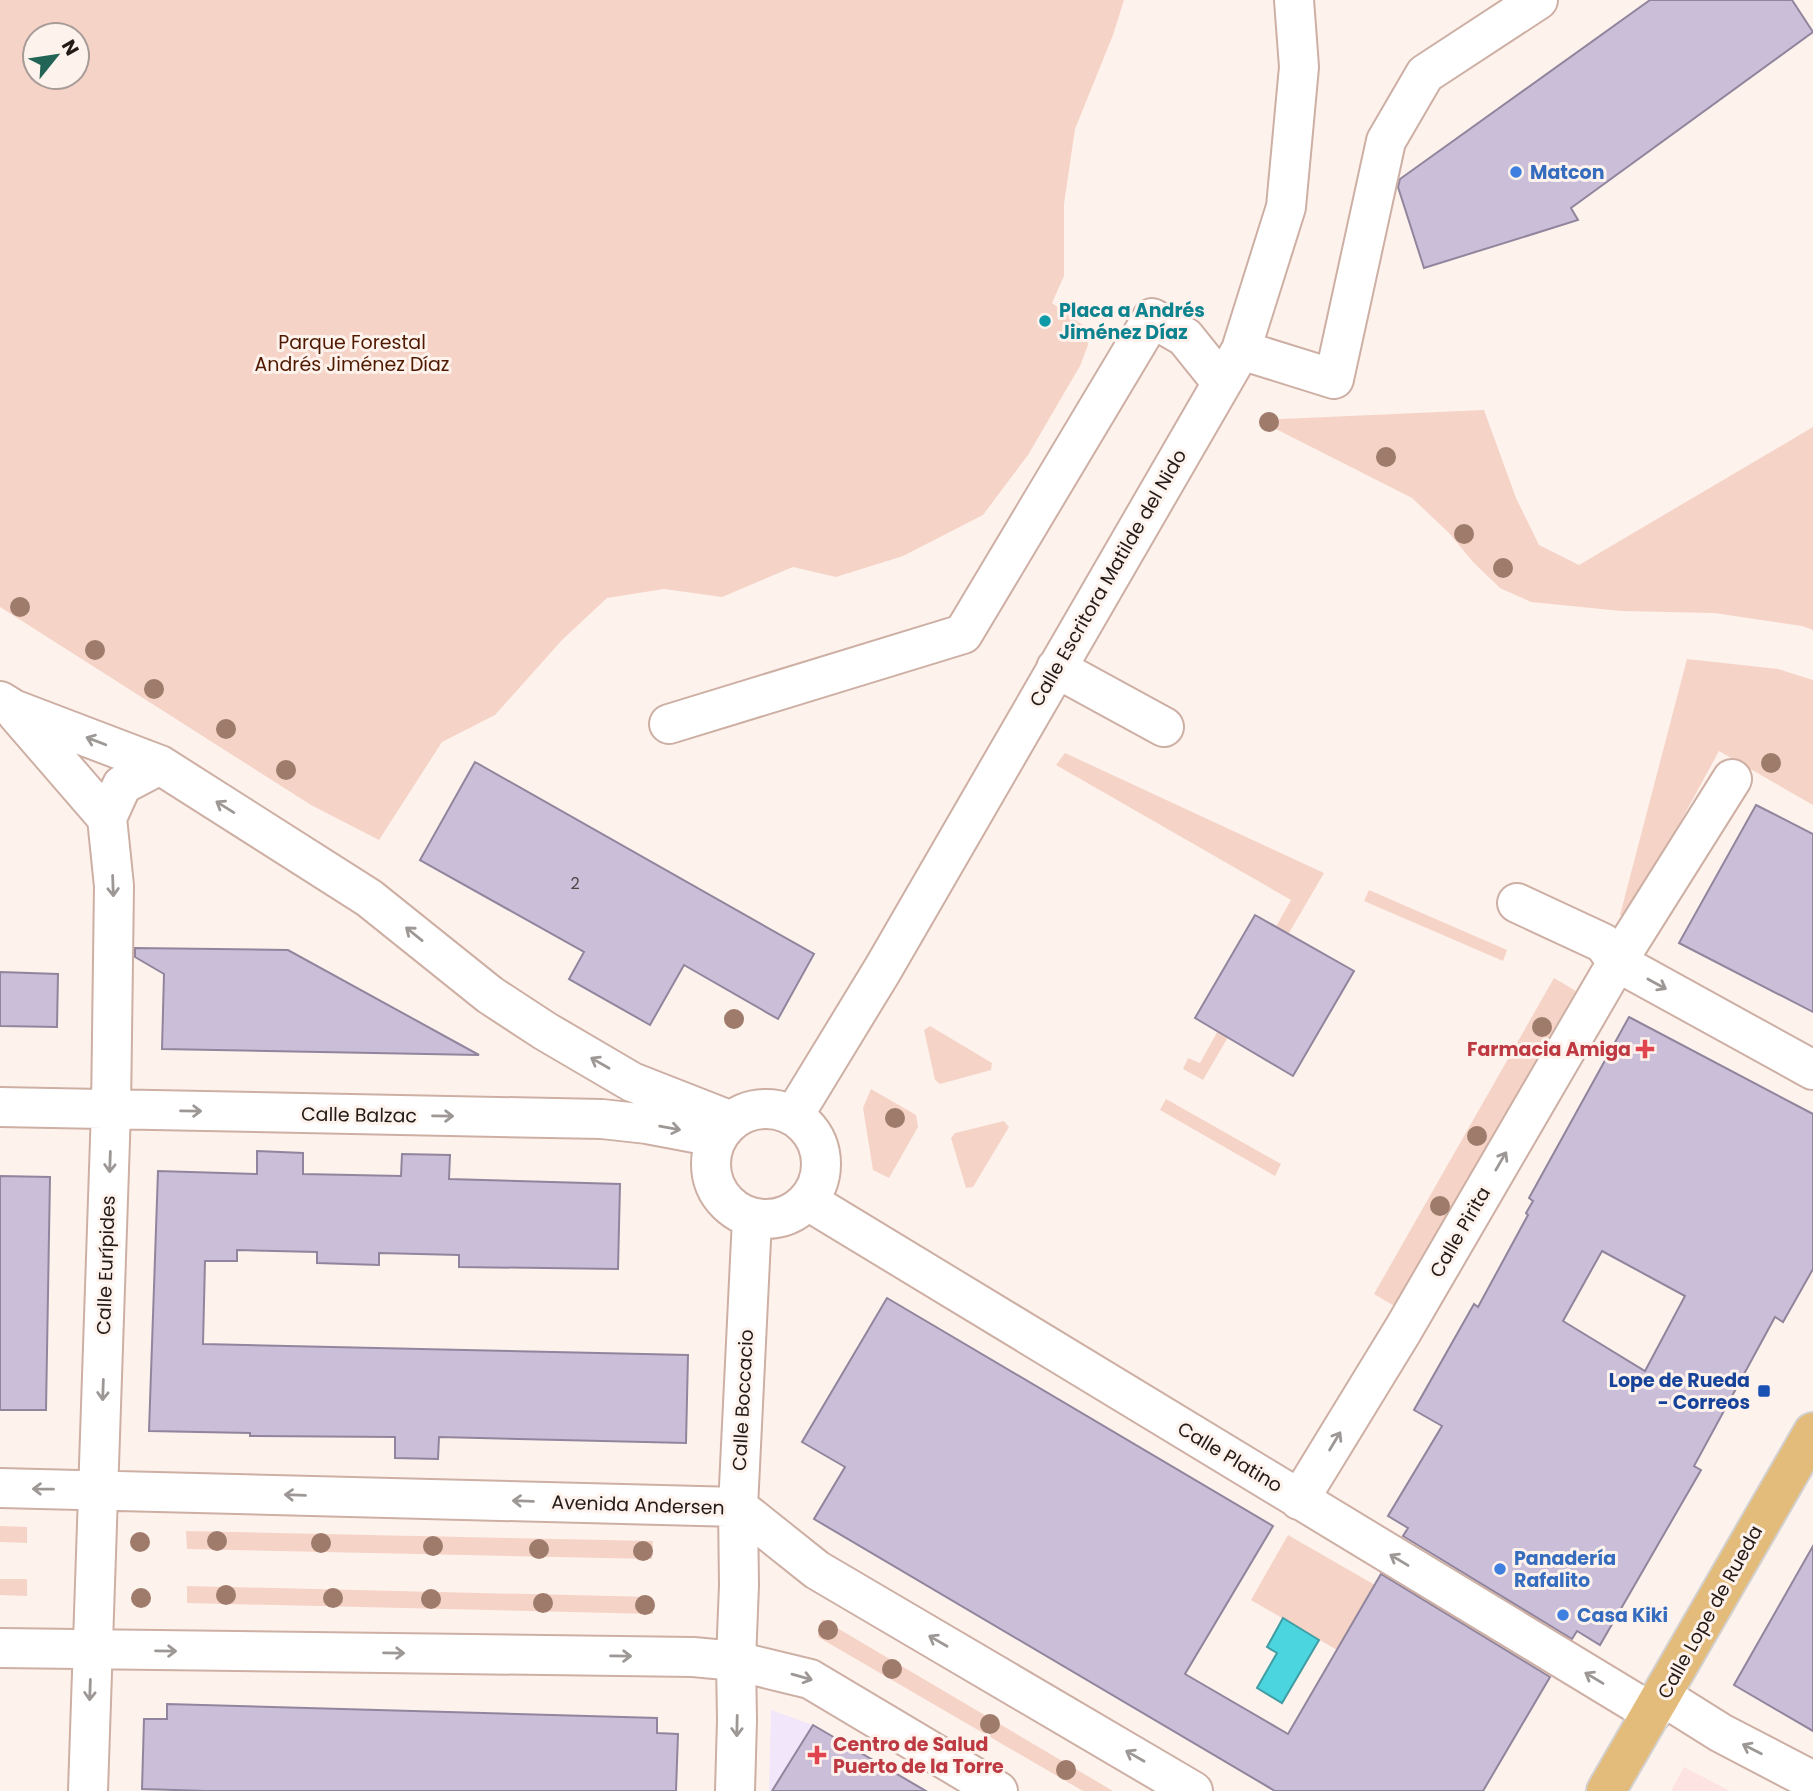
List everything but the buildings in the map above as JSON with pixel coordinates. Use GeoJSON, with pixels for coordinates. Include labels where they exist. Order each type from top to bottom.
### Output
{"type":"FeatureCollection","features":[{"type":"Feature","properties":{"kind":"main road","name":"Calle Lope de Rueda"},"geometry":{"type":"LineString","coordinates":[[1606,1791],[1719,1592],[1808,1454]]}},
{"type":"Feature","properties":{"kind":"street","name":"Calle Escritora Matilde del Nido"},"geometry":{"type":"LineString","coordinates":[[794,1115],[883,969],[1241,350],[1286,207],[1299,67],[1294,0]]}},
{"type":"Feature","properties":{"kind":"street"},"geometry":{"type":"LineString","coordinates":[[1241,350],[1334,379],[1386,141],[1424,74],[1538,0]]}},
{"type":"Feature","properties":{"kind":"street"},"geometry":{"type":"LineString","coordinates":[[669,724],[963,634],[1152,318],[1185,337],[1222,383]]}},
{"type":"Feature","properties":{"kind":"street"},"geometry":{"type":"LineString","coordinates":[[1056,668],[1164,727]]}},
{"type":"Feature","properties":{"kind":"street"},"geometry":{"type":"LineString","coordinates":[[6,705],[160,765],[369,898],[490,995],[545,1031],[632,1082],[723,1128]]}},
{"type":"Feature","properties":{"kind":"street"},"geometry":{"type":"LineString","coordinates":[[6,705],[107,818],[122,785],[160,765]]}},
{"type":"Feature","properties":{"kind":"street","name":"Calle Pirita"},"geometry":{"type":"LineString","coordinates":[[1299,1500],[1403,1330],[1617,962],[1732,779]]}},
{"type":"Feature","properties":{"kind":"street","name":"Calle Eurípides"},"geometry":{"type":"LineString","coordinates":[[88,1791],[111,1110],[114,886],[107,818]]}},
{"type":"Feature","properties":{"kind":"street"},"geometry":{"type":"LineString","coordinates":[[1517,903],[1603,943],[1617,962],[1813,1070]]}},
{"type":"Feature","properties":{"kind":"street","name":"Calle Balzac"},"geometry":{"type":"LineString","coordinates":[[0,1107],[602,1119],[723,1128]]}},
{"type":"Feature","properties":{"kind":"street"},"geometry":{"type":"LineString","coordinates":[[761,1108],[794,1115],[817,1139],[822,1172],[808,1201],[783,1218],[752,1219],[723,1201],[709,1170],[723,1128],[761,1108]]}},
{"type":"Feature","properties":{"kind":"street","name":"Calle Platino"},"geometry":{"type":"LineString","coordinates":[[808,1201],[1299,1500],[1657,1704],[1721,1733],[1813,1781]]}},
{"type":"Feature","properties":{"kind":"street","name":"Calle Boccacio"},"geometry":{"type":"LineString","coordinates":[[735,1791],[738,1507],[752,1219]]}},
{"type":"Feature","properties":{"kind":"street","name":"Avenida Andersen"},"geometry":{"type":"LineString","coordinates":[[0,1488],[738,1507],[817,1570],[1193,1791]]}},
{"type":"Feature","properties":{"kind":"street"},"geometry":{"type":"LineString","coordinates":[[0,1648],[693,1657],[736,1661],[810,1679],[998,1791]]}},
{"type":"Feature","properties":{"kind":"shaded area","name":"Centro de Salud Puerto de la Torre"},"geometry":{"type":"Polygon","coordinates":[[[771,1710],[813,1725],[926,1791],[769,1791],[771,1710]]]}},
{"type":"Feature","properties":{"kind":"shaded area"},"geometry":{"type":"Polygon","coordinates":[[[1684,1767],[1730,1791],[1671,1791],[1684,1767]]]}},
{"type":"Feature","properties":{"kind":"green space","name":"Parque Forestal Andrés Jiménez Díaz"},"geometry":{"type":"Polygon","coordinates":[[[0,0],[1124,0],[1113,35],[1075,129],[1064,204],[1064,276],[1052,303],[1087,328],[1088,345],[1080,366],[1028,455],[983,515],[903,556],[836,577],[793,567],[722,597],[664,589],[607,598],[562,640],[495,715],[442,742],[379,840],[311,805],[0,607],[0,0]]]}},
{"type":"Feature","properties":{"kind":"green space"},"geometry":{"type":"Polygon","coordinates":[[[1484,410],[1516,498],[1539,545],[1579,565],[1813,427],[1813,630],[1714,613],[1621,611],[1531,602],[1500,588],[1412,498],[1258,420],[1484,410]]]}},
{"type":"Feature","properties":{"kind":"green space"},"geometry":{"type":"Polygon","coordinates":[[[1687,659],[1778,669],[1813,680],[1813,805],[1719,751],[1628,918],[1620,915],[1687,659]]]}},
{"type":"Feature","properties":{"kind":"green space"},"geometry":{"type":"Polygon","coordinates":[[[1065,753],[1324,873],[1203,1080],[1183,1069],[1188,1058],[1200,1063],[1291,900],[1056,765],[1065,753]]]}},
{"type":"Feature","properties":{"kind":"green space"},"geometry":{"type":"Polygon","coordinates":[[[1369,890],[1507,950],[1503,961],[1364,901],[1369,890]]]}},
{"type":"Feature","properties":{"kind":"green space"},"geometry":{"type":"Polygon","coordinates":[[[1554,978],[1576,991],[1396,1307],[1374,1294],[1554,978]]]}},
{"type":"Feature","properties":{"kind":"green space"},"geometry":{"type":"Polygon","coordinates":[[[930,1026],[992,1063],[991,1070],[940,1084],[935,1080],[924,1030],[930,1026]]]}},
{"type":"Feature","properties":{"kind":"green space"},"geometry":{"type":"Polygon","coordinates":[[[871,1089],[916,1115],[918,1127],[889,1178],[873,1170],[863,1108],[871,1089]]]}},
{"type":"Feature","properties":{"kind":"green space"},"geometry":{"type":"Polygon","coordinates":[[[1166,1099],[1281,1164],[1275,1176],[1160,1110],[1166,1099]]]}},
{"type":"Feature","properties":{"kind":"green space"},"geometry":{"type":"Polygon","coordinates":[[[1004,1121],[1009,1127],[973,1187],[966,1188],[951,1138],[955,1133],[1004,1121]]]}},
{"type":"Feature","properties":{"kind":"green space"},"geometry":{"type":"Polygon","coordinates":[[[0,1526],[27,1527],[27,1543],[0,1542],[0,1526]]]}},
{"type":"Feature","properties":{"kind":"green space"},"geometry":{"type":"Polygon","coordinates":[[[186,1531],[653,1541],[652,1559],[187,1549],[186,1531]]]}},
{"type":"Feature","properties":{"kind":"green space"},"geometry":{"type":"Polygon","coordinates":[[[1288,1535],[1375,1585],[1337,1650],[1251,1600],[1288,1535]]]}},
{"type":"Feature","properties":{"kind":"green space"},"geometry":{"type":"Polygon","coordinates":[[[0,1579],[27,1579],[27,1596],[0,1595],[0,1579]]]}},
{"type":"Feature","properties":{"kind":"green space"},"geometry":{"type":"Polygon","coordinates":[[[187,1586],[652,1597],[653,1614],[187,1603],[187,1586]]]}},
{"type":"Feature","properties":{"kind":"green space"},"geometry":{"type":"Polygon","coordinates":[[[822,1619],[1113,1791],[1083,1791],[818,1637],[822,1619]]]}},
{"type":"Feature","properties":{"kind":"water"},"geometry":{"type":"Polygon","coordinates":[[[1283,1618],[1319,1640],[1282,1703],[1257,1688],[1277,1653],[1267,1647],[1283,1618]]]}},
{"type":"Feature","properties":{"kind":"place","name":"Matcon"},"geometry":{"type":"Point","coordinates":[1516,172]}},
{"type":"Feature","properties":{"kind":"place","name":"Placa a Andrés Jiménez Díaz"},"geometry":{"type":"Point","coordinates":[1045,321]}},
{"type":"Feature","properties":{"kind":"place","name":"Farmacia Amiga"},"geometry":{"type":"Point","coordinates":[1645,1049]}},
{"type":"Feature","properties":{"kind":"place","name":"Lope de Rueda - Correos"},"geometry":{"type":"Point","coordinates":[1764,1391]}},
{"type":"Feature","properties":{"kind":"place","name":"Panadería Rafalito"},"geometry":{"type":"Point","coordinates":[1500,1569]}},
{"type":"Feature","properties":{"kind":"place","name":"Casa Kiki"},"geometry":{"type":"Point","coordinates":[1563,1615]}},
{"type":"Feature","properties":{"kind":"place","name":"Centro de Salud Puerto de la Torre"},"geometry":{"type":"Point","coordinates":[817,1755]}}]}
